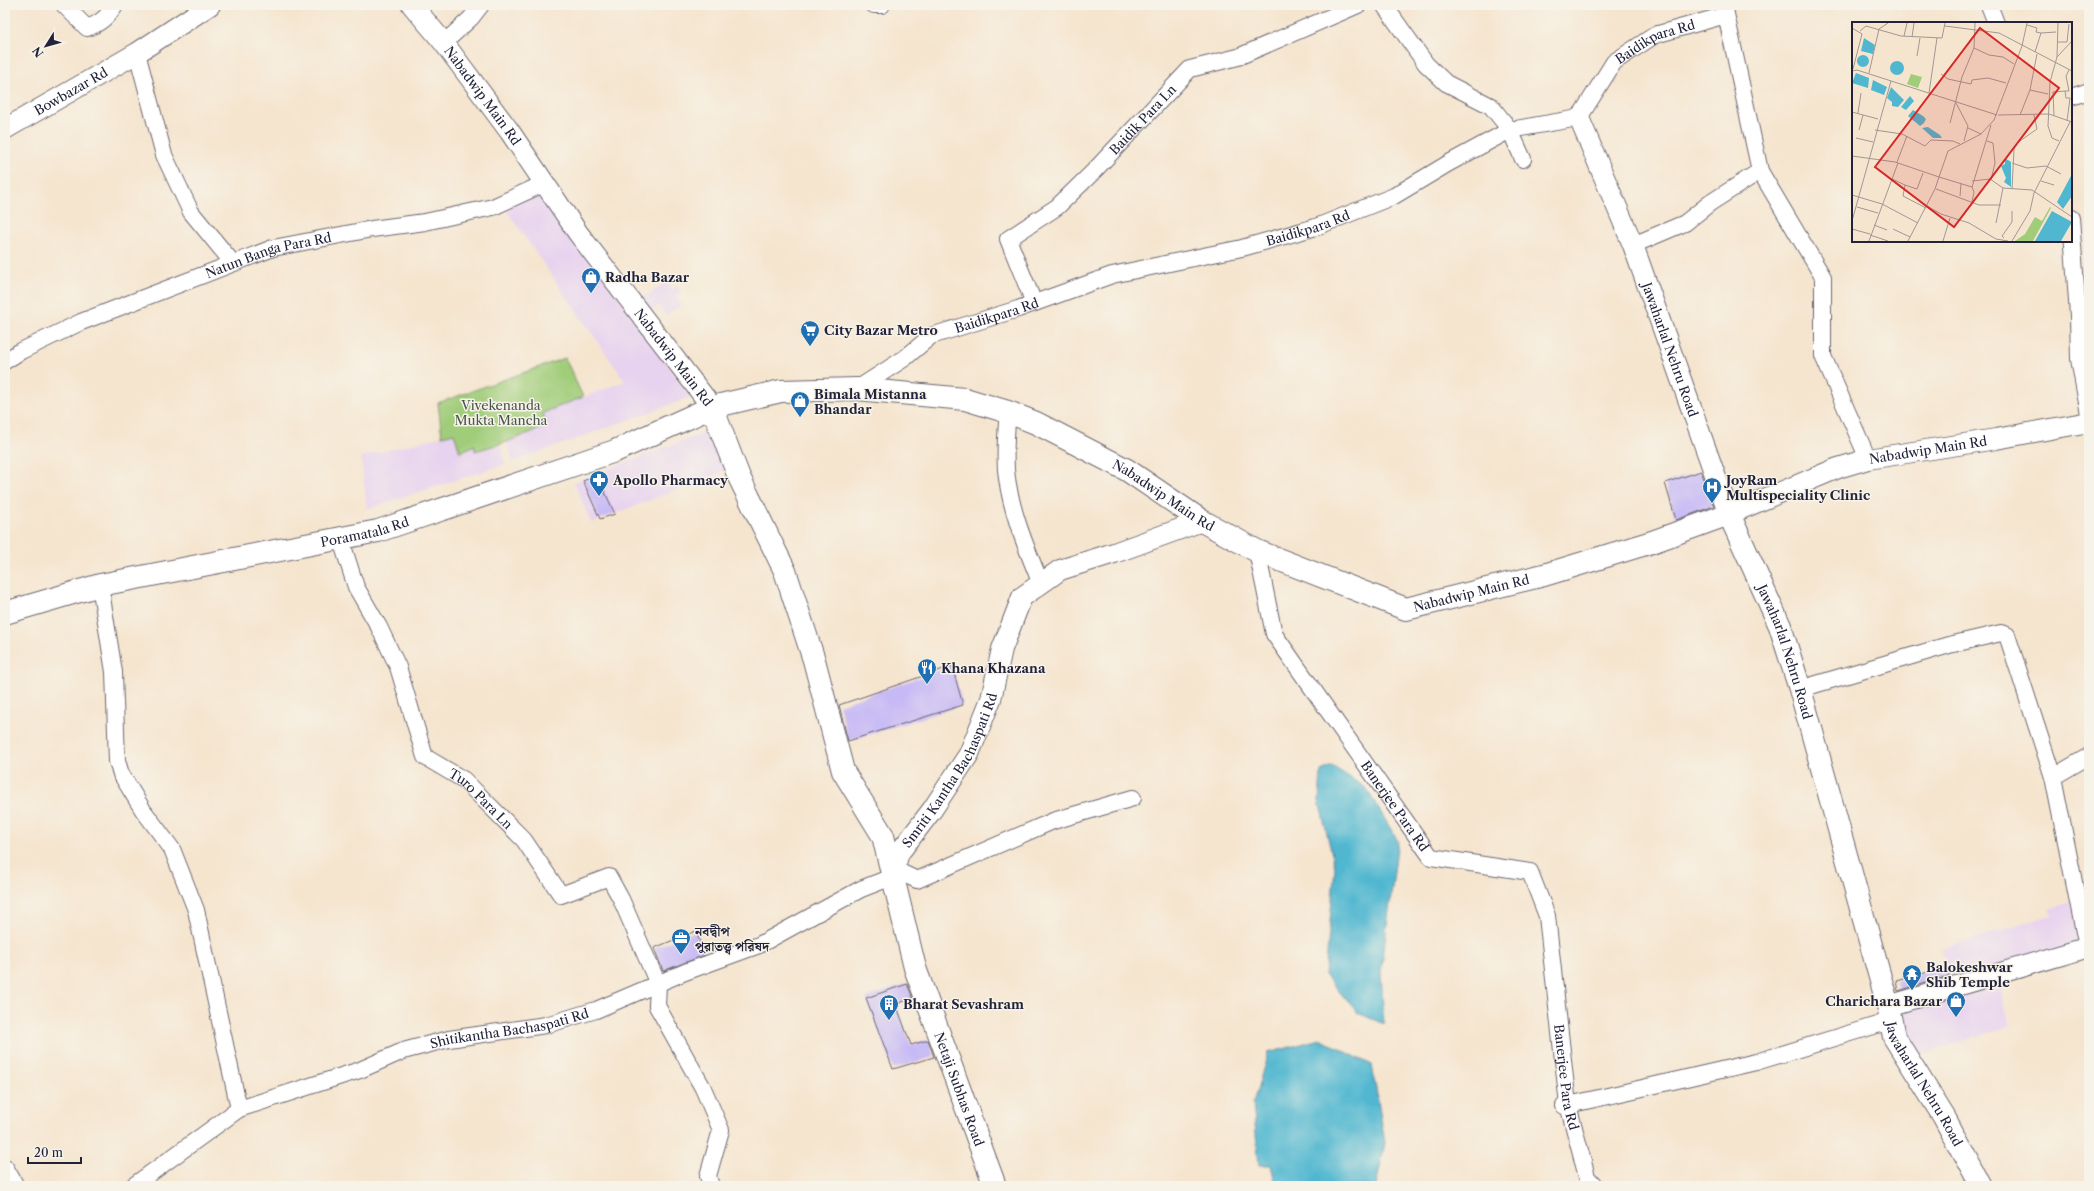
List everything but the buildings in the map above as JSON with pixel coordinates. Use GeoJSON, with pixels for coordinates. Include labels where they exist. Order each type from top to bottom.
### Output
{"type":"FeatureCollection","features":[{"type":"Feature","properties":{"kind":"main road","name":"Nabadwip Main Rd"},"geometry":{"type":"LineString","coordinates":[[712,407],[782,392],[857,389],[965,400],[1008,412],[1036,423],[1127,470],[1202,521],[1257,551],[1406,609],[1544,575],[1652,542],[1730,514]]}},
{"type":"Feature","properties":{"kind":"main road","name":"Poramatala Rd"},"geometry":{"type":"LineString","coordinates":[[5,613],[100,585],[220,561],[341,540],[378,531],[615,451],[712,407]]}},
{"type":"Feature","properties":{"kind":"main road","name":"Netaji Subhas Road"},"geometry":{"type":"LineString","coordinates":[[712,407],[739,478],[785,571],[814,660],[843,771],[883,836],[897,874],[915,968],[995,1186]]}},
{"type":"Feature","properties":{"kind":"main road","name":"Jawaharlal Nehru Road"},"geometry":{"type":"LineString","coordinates":[[1730,514],[1780,626],[1800,689],[1894,1037],[1944,1117],[1981,1186]]}},
{"type":"Feature","properties":{"kind":"street"},"geometry":{"type":"LineString","coordinates":[[64,5],[87,28],[106,18],[115,5]]}},
{"type":"Feature","properties":{"kind":"street","name":"Bowbazar Rd"},"geometry":{"type":"LineString","coordinates":[[5,129],[137,54],[210,5]]}},
{"type":"Feature","properties":{"kind":"street","name":"Nabadwip Main Rd"},"geometry":{"type":"LineString","coordinates":[[412,5],[444,43],[510,132],[543,184],[582,239],[712,407]]}},
{"type":"Feature","properties":{"kind":"street"},"geometry":{"type":"LineString","coordinates":[[444,43],[471,18],[481,5]]}},
{"type":"Feature","properties":{"kind":"street"},"geometry":{"type":"LineString","coordinates":[[874,5],[882,5]]}},
{"type":"Feature","properties":{"kind":"street","name":"Baidik Para Ln"},"geometry":{"type":"LineString","coordinates":[[1034,303],[1008,239],[1057,207],[1190,69],[1238,57],[1358,5]]}},
{"type":"Feature","properties":{"kind":"street"},"geometry":{"type":"LineString","coordinates":[[1384,5],[1426,64],[1446,83],[1491,106],[1510,130],[1523,159]]}},
{"type":"Feature","properties":{"kind":"street"},"geometry":{"type":"LineString","coordinates":[[1989,5],[1996,22]]}},
{"type":"Feature","properties":{"kind":"street"},"geometry":{"type":"LineString","coordinates":[[1725,10],[1760,171],[1824,277],[1823,356],[1868,459]]}},
{"type":"Feature","properties":{"kind":"street","name":"Baidikpara Rd"},"geometry":{"type":"LineString","coordinates":[[857,389],[906,358],[931,336],[1034,303],[1112,275],[1242,248],[1316,227],[1394,196],[1449,163],[1510,130],[1579,118],[1614,62],[1655,35],[1725,10]]}},
{"type":"Feature","properties":{"kind":"street"},"geometry":{"type":"LineString","coordinates":[[137,54],[164,155],[191,212],[232,262]]}},
{"type":"Feature","properties":{"kind":"street"},"geometry":{"type":"LineString","coordinates":[[2072,97],[2089,91]]}},
{"type":"Feature","properties":{"kind":"street","name":"Jawaharlal Nehru Road"},"geometry":{"type":"LineString","coordinates":[[1579,118],[1633,245],[1730,514]]}},
{"type":"Feature","properties":{"kind":"street"},"geometry":{"type":"LineString","coordinates":[[1633,245],[1685,223],[1710,203],[1760,171]]}},
{"type":"Feature","properties":{"kind":"street","name":"Natun Banga Para Rd"},"geometry":{"type":"LineString","coordinates":[[5,361],[21,351],[81,322],[149,297],[232,262],[273,248],[372,229],[425,222],[493,207],[543,184]]}},
{"type":"Feature","properties":{"kind":"street"},"geometry":{"type":"LineString","coordinates":[[2072,232],[2078,314],[2078,359],[2089,414]]}},
{"type":"Feature","properties":{"kind":"street"},"geometry":{"type":"LineString","coordinates":[[1008,412],[1006,470],[1011,498],[1020,532],[1041,584]]}},
{"type":"Feature","properties":{"kind":"street","name":"Nabadwip Main Rd"},"geometry":{"type":"LineString","coordinates":[[1730,514],[1838,468],[1868,459],[1996,440],[2089,422]]}},
{"type":"Feature","properties":{"kind":"street","name":"Smriti Kantha Bachaspati Rd"},"geometry":{"type":"LineString","coordinates":[[897,874],[899,853],[932,810],[969,754],[991,699],[1002,649],[1022,597],[1060,570],[1114,553],[1202,521]]}},
{"type":"Feature","properties":{"kind":"street","name":"Turo Para Ln"},"geometry":{"type":"LineString","coordinates":[[341,540],[356,587],[379,627],[398,667],[425,757],[464,780],[524,840],[561,895],[609,877],[621,899],[657,989]]}},
{"type":"Feature","properties":{"kind":"street","name":"Banerjee Para Rd"},"geometry":{"type":"LineString","coordinates":[[1257,551],[1274,634],[1431,857],[1530,872],[1548,916],[1566,1106],[1587,1177],[1595,1186]]}},
{"type":"Feature","properties":{"kind":"street"},"geometry":{"type":"LineString","coordinates":[[100,585],[114,672],[118,761],[121,774],[143,810],[172,849],[196,910],[239,1109]]}},
{"type":"Feature","properties":{"kind":"street"},"geometry":{"type":"LineString","coordinates":[[1566,1106],[1756,1062],[1889,1014],[2088,947],[2053,777],[2007,635],[2001,633],[1949,645],[1800,689]]}},
{"type":"Feature","properties":{"kind":"street"},"geometry":{"type":"LineString","coordinates":[[2053,777],[2089,756]]}},
{"type":"Feature","properties":{"kind":"street"},"geometry":{"type":"LineString","coordinates":[[897,874],[917,880],[1053,821],[1133,798]]}},
{"type":"Feature","properties":{"kind":"street","name":"Shitikantha Bachaspati Rd"},"geometry":{"type":"LineString","coordinates":[[133,1186],[239,1109],[360,1070],[403,1051],[449,1039],[546,1025],[657,989],[759,945],[861,889],[897,874]]}},
{"type":"Feature","properties":{"kind":"street"},"geometry":{"type":"LineString","coordinates":[[657,989],[657,1006],[703,1088],[722,1130],[708,1176],[711,1186]]}},
{"type":"Feature","properties":{"kind":"street"},"geometry":{"type":"LineString","coordinates":[[5,1166],[16,1186]]}},
{"type":"Feature","properties":{"kind":"shaded area","name":"Radha Bazar"},"geometry":{"type":"Polygon","coordinates":[[[541,189],[691,397],[513,462],[507,442],[547,426],[542,413],[625,381],[504,207],[541,189]]]}},
{"type":"Feature","properties":{"kind":"shaded area"},"geometry":{"type":"Polygon","coordinates":[[[667,282],[672,290],[677,286],[682,293],[676,297],[681,305],[666,316],[659,305],[648,313],[639,300],[667,282]]]}},
{"type":"Feature","properties":{"kind":"shaded area"},"geometry":{"type":"Polygon","coordinates":[[[709,431],[727,470],[591,523],[574,482],[709,431]]]}},
{"type":"Feature","properties":{"kind":"shaded area"},"geometry":{"type":"Polygon","coordinates":[[[454,433],[475,445],[475,450],[501,446],[505,464],[367,509],[361,457],[454,433]]]}},
{"type":"Feature","properties":{"kind":"shaded area"},"geometry":{"type":"Polygon","coordinates":[[[2074,900],[2084,944],[1953,982],[1942,949],[2051,915],[2049,908],[2074,900]]]}},
{"type":"Feature","properties":{"kind":"shaded area","name":"Charichara Bazar"},"geometry":{"type":"Polygon","coordinates":[[[1998,979],[2010,1026],[1916,1056],[1902,1009],[1998,979]]]}},
{"type":"Feature","properties":{"kind":"green space","name":"Vivekenanda Mukta Mancha"},"geometry":{"type":"Polygon","coordinates":[[[565,358],[583,397],[543,413],[547,426],[507,442],[475,451],[475,445],[460,452],[454,433],[442,436],[438,403],[565,358]]]}},
{"type":"Feature","properties":{"kind":"water"},"geometry":{"type":"Polygon","coordinates":[[[1332,766],[1366,788],[1398,841],[1381,972],[1384,1024],[1358,1013],[1325,975],[1335,867],[1319,801],[1321,771],[1332,766]]]}},
{"type":"Feature","properties":{"kind":"water"},"geometry":{"type":"Polygon","coordinates":[[[1320,1039],[1372,1065],[1385,1143],[1376,1186],[1276,1186],[1271,1165],[1259,1165],[1253,1103],[1268,1053],[1320,1039]]]}},
{"type":"Feature","properties":{"kind":"place","name":"Radha Bazar"},"geometry":{"type":"Point","coordinates":[591,294]}},
{"type":"Feature","properties":{"kind":"place","name":"City Bazar Metro"},"geometry":{"type":"Point","coordinates":[810,347]}},
{"type":"Feature","properties":{"kind":"place","name":"Bimala Mistanna Bhandar"},"geometry":{"type":"Point","coordinates":[800,418]}},
{"type":"Feature","properties":{"kind":"place","name":"Apollo Pharmacy"},"geometry":{"type":"Point","coordinates":[599,497]}},
{"type":"Feature","properties":{"kind":"place","name":"JoyRam Multispeciality Clinic"},"geometry":{"type":"Point","coordinates":[1712,504]}},
{"type":"Feature","properties":{"kind":"place","name":"Khana Khazana"},"geometry":{"type":"Point","coordinates":[927,685]}},
{"type":"Feature","properties":{"kind":"place","name":"নবদ্বীপ পুরাতত্ত্ব পরিষদ"},"geometry":{"type":"Point","coordinates":[681,955]}},
{"type":"Feature","properties":{"kind":"place","name":"Balokeshwar Shib Temple"},"geometry":{"type":"Point","coordinates":[1912,991]}},
{"type":"Feature","properties":{"kind":"place","name":"Charichara Bazar"},"geometry":{"type":"Point","coordinates":[1956,1018]}},
{"type":"Feature","properties":{"kind":"place","name":"Bharat Sevashram"},"geometry":{"type":"Point","coordinates":[889,1021]}}]}
